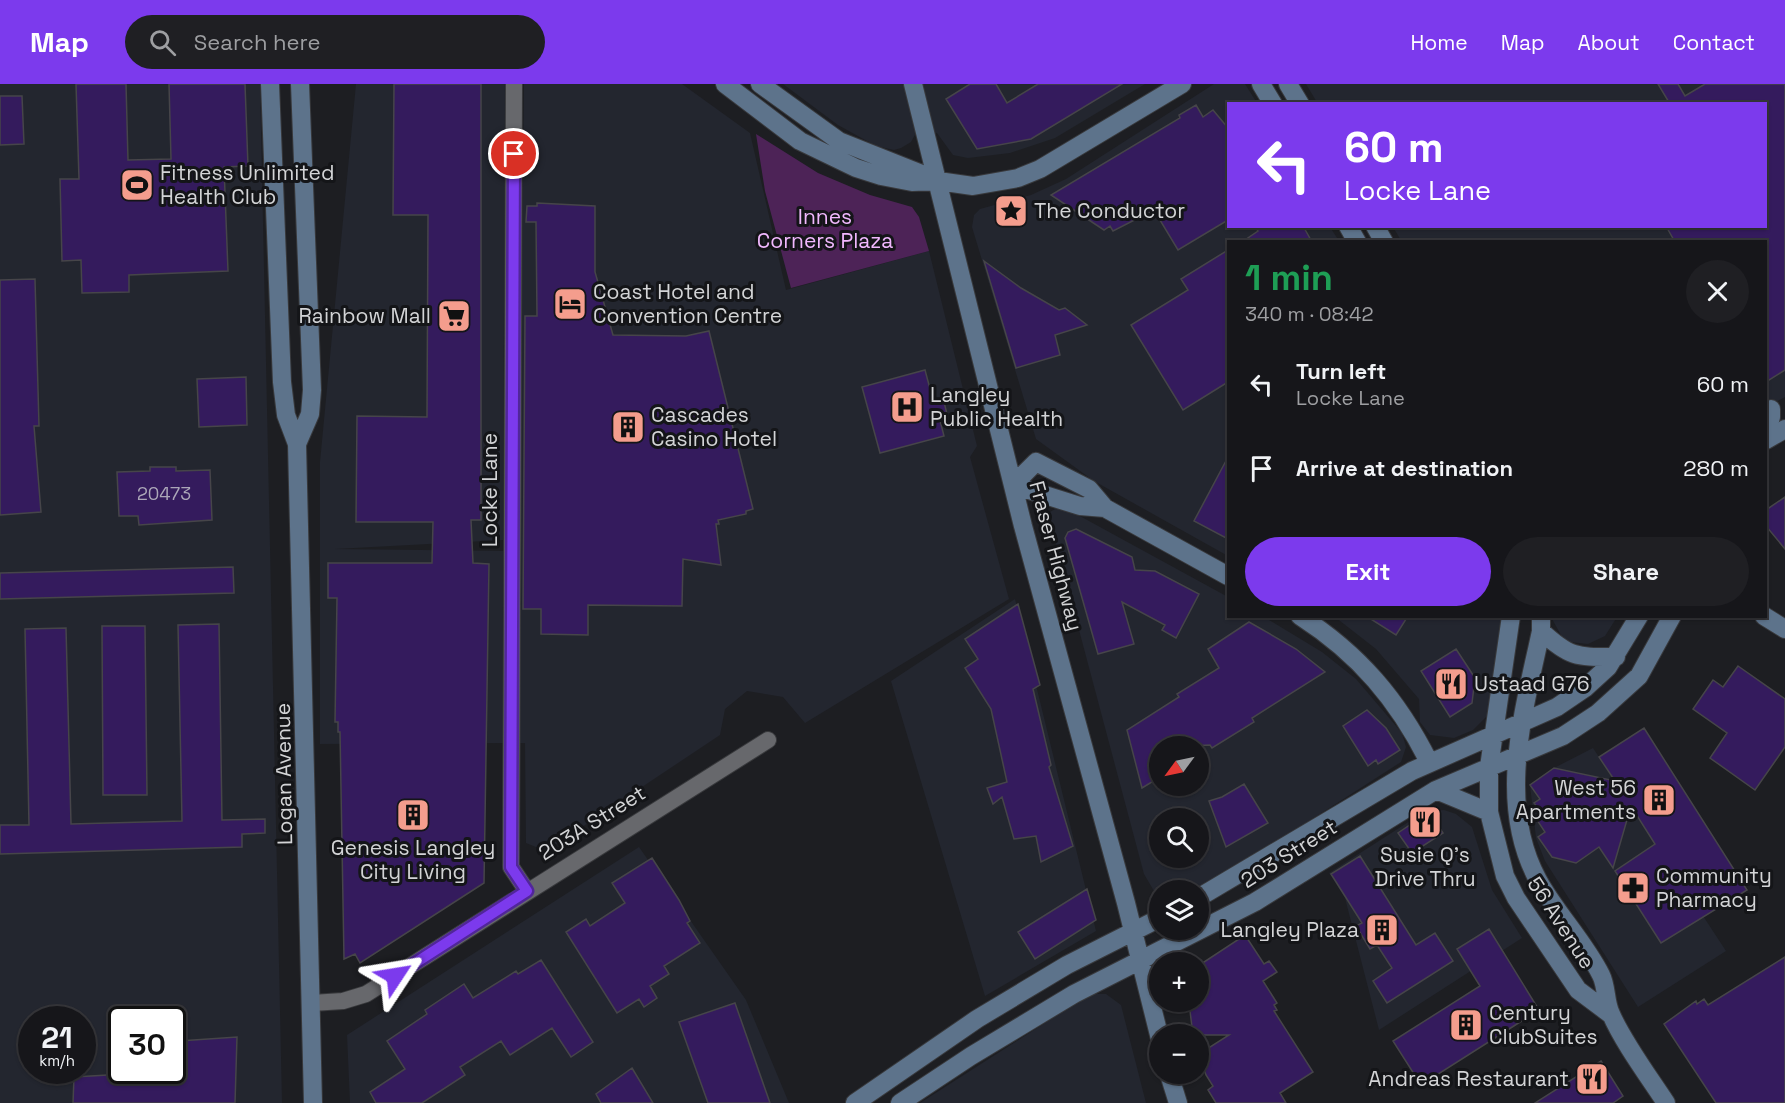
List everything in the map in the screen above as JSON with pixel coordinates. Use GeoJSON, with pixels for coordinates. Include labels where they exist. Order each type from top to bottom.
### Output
{"type":"FeatureCollection","features":[{"type":"Feature","properties":{"kind":"main road","name":"Logan Avenue"},"geometry":{"type":"LineString","coordinates":[[270,84],[282,382],[285,415],[297,444],[313,1103]]}},
{"type":"Feature","properties":{"kind":"main road","name":"Logan Avenue"},"geometry":{"type":"LineString","coordinates":[[297,444],[310,414],[312,390],[300,84]]}},
{"type":"Feature","properties":{"kind":"main road"},"geometry":{"type":"LineString","coordinates":[[725,84],[800,141],[828,156],[881,176],[912,182],[938,181],[974,186],[993,184],[1029,174],[1060,159],[1182,84]]}},
{"type":"Feature","properties":{"kind":"main road"},"geometry":{"type":"LineString","coordinates":[[760,84],[839,141],[938,181]]}},
{"type":"Feature","properties":{"kind":"main road","name":"Fraser Highway"},"geometry":{"type":"LineString","coordinates":[[914,84],[1013,484],[1156,1024]]}},
{"type":"Feature","properties":{"kind":"main road"},"geometry":{"type":"LineString","coordinates":[[1261,84],[1272,102]]}},
{"type":"Feature","properties":{"kind":"main road"},"geometry":{"type":"LineString","coordinates":[[1288,84],[1299,102]]}},
{"type":"Feature","properties":{"kind":"main road"},"geometry":{"type":"LineString","coordinates":[[1767,431],[1774,407]]}},
{"type":"Feature","properties":{"kind":"main road"},"geometry":{"type":"LineString","coordinates":[[1767,439],[1785,429]]}},
{"type":"Feature","properties":{"kind":"main road"},"geometry":{"type":"LineString","coordinates":[[1105,508],[1080,506],[1013,484],[1036,462],[1089,489],[1105,508],[1227,575]]}},
{"type":"Feature","properties":{"kind":"main road"},"geometry":{"type":"LineString","coordinates":[[1303,618],[1348,650],[1378,681],[1409,724],[1429,762]]}},
{"type":"Feature","properties":{"kind":"main road","name":"56 Avenue"},"geometry":{"type":"LineString","coordinates":[[1511,618],[1489,767],[1489,812],[1505,876],[1516,898],[1578,990],[1611,1014]]}},
{"type":"Feature","properties":{"kind":"main road","name":"203 Street"},"geometry":{"type":"LineString","coordinates":[[1209,892],[1429,762],[1557,707],[1585,688],[1616,657],[1638,618]]}},
{"type":"Feature","properties":{"kind":"main road","name":"203 Street"},"geometry":{"type":"LineString","coordinates":[[900,1103],[1074,994],[1254,902],[1436,790],[1563,736],[1598,713],[1639,676],[1671,618]]}},
{"type":"Feature","properties":{"kind":"main road"},"geometry":{"type":"LineString","coordinates":[[1767,618],[1785,629]]}},
{"type":"Feature","properties":{"kind":"main road"},"geometry":{"type":"LineString","coordinates":[[1541,624],[1561,650],[1575,655],[1616,657]]}},
{"type":"Feature","properties":{"kind":"main road","name":"56 Avenue"},"geometry":{"type":"LineString","coordinates":[[1541,624],[1518,755],[1515,784],[1518,822],[1529,863],[1555,908],[1601,975],[1611,1014],[1666,1103]]}},
{"type":"Feature","properties":{"kind":"main road"},"geometry":{"type":"LineString","coordinates":[[1436,790],[1489,812]]}},
{"type":"Feature","properties":{"kind":"main road"},"geometry":{"type":"LineString","coordinates":[[855,1103],[977,1019],[1067,964],[1149,924]]}},
{"type":"Feature","properties":{"kind":"main road"},"geometry":{"type":"LineString","coordinates":[[1172,1084],[1178,1103]]}},
{"type":"Feature","properties":{"kind":"street","name":"Locke Lane"},"geometry":{"type":"LineString","coordinates":[[514,84],[511,867],[527,891]]}},
{"type":"Feature","properties":{"kind":"street","name":"203A Street"},"geometry":{"type":"LineString","coordinates":[[312,1003],[343,1001],[366,994],[768,740]]}},
{"type":"Feature","properties":{"kind":"shaded area"},"geometry":{"type":"Polygon","coordinates":[[[0,84],[260,84],[282,1103],[0,1103],[0,84]]]}},
{"type":"Feature","properties":{"kind":"shaded area"},"geometry":{"type":"Polygon","coordinates":[[[356,84],[505,84],[503,540],[335,549],[519,551],[524,84],[682,84],[750,133],[786,290],[929,251],[977,446],[970,457],[1009,599],[805,723],[783,697],[747,691],[725,709],[720,735],[546,851],[526,843],[525,743],[320,744],[320,462],[356,84]]]}},
{"type":"Feature","properties":{"kind":"shaded area"},"geometry":{"type":"Polygon","coordinates":[[[783,84],[1145,84],[1055,138],[1010,153],[968,158],[953,155],[937,133],[918,129],[911,142],[901,148],[894,150],[876,146],[838,125],[783,84]]]}},
{"type":"Feature","properties":{"kind":"shaded area"},"geometry":{"type":"Polygon","coordinates":[[[1214,84],[1245,84],[1256,102],[1227,102],[1227,228],[1331,228],[1338,240],[1227,240],[1227,555],[1094,481],[1036,439],[972,227],[974,215],[980,209],[1031,195],[1066,179],[1214,84]]]}},
{"type":"Feature","properties":{"kind":"shaded area"},"geometry":{"type":"Polygon","coordinates":[[[1306,84],[1785,84],[1785,397],[1767,406],[1767,240],[1401,240],[1394,228],[1767,228],[1767,102],[1317,102],[1306,84]]]}},
{"type":"Feature","properties":{"kind":"shaded area"},"geometry":{"type":"Polygon","coordinates":[[[1057,508],[1067,509],[1227,596],[1227,618],[1266,618],[1322,652],[1356,679],[1402,733],[1406,747],[1401,762],[1209,881],[1149,880],[1149,882],[1144,874],[1050,521],[1050,512],[1057,508]]]}},
{"type":"Feature","properties":{"kind":"shaded area"},"geometry":{"type":"Polygon","coordinates":[[[1015,599],[1096,931],[985,996],[891,681],[1015,599]]]}},
{"type":"Feature","properties":{"kind":"shaded area"},"geometry":{"type":"Polygon","coordinates":[[[1336,618],[1503,618],[1487,716],[1473,730],[1454,738],[1430,735],[1420,722],[1419,699],[1376,649],[1336,618]]]}},
{"type":"Feature","properties":{"kind":"shaded area"},"geometry":{"type":"Polygon","coordinates":[[[1552,618],[1616,618],[1605,636],[1588,644],[1570,642],[1562,637],[1552,618]]]}},
{"type":"Feature","properties":{"kind":"shaded area"},"geometry":{"type":"Polygon","coordinates":[[[1593,748],[1726,951],[1638,1007],[1545,861],[1536,838],[1530,785],[1554,768],[1593,748]]]}},
{"type":"Feature","properties":{"kind":"shaded area","name":"Langley Plaza"},"geometry":{"type":"Polygon","coordinates":[[[1444,810],[1456,814],[1472,827],[1492,890],[1522,938],[1379,1030],[1345,898],[1329,873],[1424,812],[1444,810]]]}},
{"type":"Feature","properties":{"kind":"shaded area"},"geometry":{"type":"Polygon","coordinates":[[[639,847],[746,1000],[789,1103],[350,1103],[347,1035],[639,847]]]}},
{"type":"Feature","properties":{"kind":"shaded area"},"geometry":{"type":"Polygon","coordinates":[[[1090,994],[1106,994],[1121,1005],[1146,1103],[920,1103],[1090,994]]]}},
{"type":"Feature","properties":{"kind":"green space","name":"Innes Corners Plaza"},"geometry":{"type":"Polygon","coordinates":[[[756,134],[818,173],[870,195],[912,207],[919,217],[929,251],[791,288],[765,191],[756,134]]]}},
{"type":"Feature","properties":{"kind":"building","name":"Fitness Unlimited Health Club"},"geometry":{"type":"Polygon","coordinates":[[[76,84],[126,84],[128,160],[171,159],[169,84],[245,84],[248,166],[224,167],[228,271],[129,275],[129,292],[82,293],[81,260],[62,261],[60,179],[79,179],[76,84]]]}},
{"type":"Feature","properties":{"kind":"building"},"geometry":{"type":"Polygon","coordinates":[[[394,84],[481,84],[481,520],[471,520],[473,563],[489,564],[484,883],[360,963],[355,954],[344,959],[340,732],[338,732],[338,722],[335,722],[337,598],[328,598],[328,563],[432,563],[433,522],[356,522],[357,416],[427,417],[428,215],[393,215],[394,84]]]}},
{"type":"Feature","properties":{"kind":"building"},"geometry":{"type":"Polygon","coordinates":[[[970,84],[996,84],[1007,103],[1038,84],[1122,84],[1031,139],[977,149],[946,99],[970,84]]]}},
{"type":"Feature","properties":{"kind":"building"},"geometry":{"type":"Polygon","coordinates":[[[1658,84],[1678,84],[1685,96],[1705,84],[1785,84],[1785,370],[1767,381],[1767,240],[1674,240],[1667,228],[1767,228],[1767,102],[1669,102],[1658,84]]]}},
{"type":"Feature","properties":{"kind":"building"},"geometry":{"type":"Polygon","coordinates":[[[0,96],[22,96],[24,144],[0,145],[0,96]]]}},
{"type":"Feature","properties":{"kind":"building"},"geometry":{"type":"Polygon","coordinates":[[[1196,105],[1203,117],[1213,110],[1227,127],[1227,221],[1178,250],[1154,210],[1113,231],[1110,226],[1104,230],[1051,195],[1180,118],[1179,115],[1196,105]]]}},
{"type":"Feature","properties":{"kind":"building","name":"Cascades Casino Hotel"},"geometry":{"type":"Polygon","coordinates":[[[537,203],[595,206],[595,272],[613,335],[686,336],[709,331],[753,509],[746,511],[746,514],[718,520],[719,524],[716,524],[721,565],[683,559],[682,606],[588,605],[588,635],[541,634],[541,609],[523,609],[525,316],[537,316],[536,222],[526,222],[527,206],[537,206],[537,203]]]}},
{"type":"Feature","properties":{"kind":"building"},"geometry":{"type":"Polygon","coordinates":[[[1256,228],[1304,228],[1311,240],[1245,240],[1258,231],[1256,228]]]}},
{"type":"Feature","properties":{"kind":"building"},"geometry":{"type":"Polygon","coordinates":[[[1227,251],[1227,383],[1183,410],[1131,325],[1188,290],[1181,279],[1227,251]]]}},
{"type":"Feature","properties":{"kind":"building"},"geometry":{"type":"Polygon","coordinates":[[[984,261],[1021,288],[1059,310],[1065,308],[1087,325],[1055,335],[1060,355],[1016,368],[984,261]]]}},
{"type":"Feature","properties":{"kind":"building"},"geometry":{"type":"Polygon","coordinates":[[[35,279],[39,426],[34,426],[41,512],[0,515],[0,280],[35,279]]]}},
{"type":"Feature","properties":{"kind":"building","name":"Langley Public Health"},"geometry":{"type":"Polygon","coordinates":[[[925,370],[933,400],[943,398],[947,414],[939,417],[944,436],[880,453],[862,387],[925,370]]]}},
{"type":"Feature","properties":{"kind":"building"},"geometry":{"type":"Polygon","coordinates":[[[246,377],[247,425],[199,427],[197,379],[246,377]]]}},
{"type":"Feature","properties":{"kind":"building"},"geometry":{"type":"Polygon","coordinates":[[[1227,459],[1227,538],[1194,521],[1227,459]]]}},
{"type":"Feature","properties":{"kind":"building"},"geometry":{"type":"Polygon","coordinates":[[[150,467],[176,467],[176,471],[210,470],[212,520],[139,525],[138,516],[119,516],[117,472],[150,471],[150,467]]]}},
{"type":"Feature","properties":{"kind":"building"},"geometry":{"type":"Polygon","coordinates":[[[1785,497],[1785,549],[1767,527],[1767,509],[1785,497]]]}},
{"type":"Feature","properties":{"kind":"building"},"geometry":{"type":"Polygon","coordinates":[[[1076,529],[1132,557],[1135,570],[1155,571],[1199,594],[1176,638],[1162,630],[1165,625],[1122,602],[1134,644],[1098,654],[1065,538],[1068,532],[1076,529]]]}},
{"type":"Feature","properties":{"kind":"building"},"geometry":{"type":"Polygon","coordinates":[[[233,567],[234,593],[0,599],[0,573],[233,567]]]}},
{"type":"Feature","properties":{"kind":"building"},"geometry":{"type":"Polygon","coordinates":[[[1018,604],[1040,685],[1033,689],[1051,765],[1049,767],[1073,846],[1041,862],[1036,836],[1014,839],[1002,797],[993,804],[987,788],[1007,782],[991,709],[965,668],[978,659],[965,639],[1018,604]]]}},
{"type":"Feature","properties":{"kind":"building"},"geometry":{"type":"Polygon","coordinates":[[[1369,618],[1407,618],[1396,635],[1369,618]]]}},
{"type":"Feature","properties":{"kind":"building"},"geometry":{"type":"Polygon","coordinates":[[[1249,622],[1296,649],[1325,672],[1252,718],[1254,722],[1212,748],[1209,745],[1209,736],[1149,736],[1149,784],[1142,788],[1127,730],[1179,697],[1177,694],[1219,668],[1208,649],[1249,622]]]}},
{"type":"Feature","properties":{"kind":"building"},"geometry":{"type":"Polygon","coordinates":[[[219,624],[222,820],[265,819],[265,833],[242,834],[242,847],[0,854],[0,825],[29,825],[25,629],[66,628],[71,824],[182,821],[178,625],[219,624]]]}},
{"type":"Feature","properties":{"kind":"building"},"geometry":{"type":"Polygon","coordinates":[[[102,626],[145,626],[147,795],[103,795],[102,626]]]}},
{"type":"Feature","properties":{"kind":"building","name":"Ustaad G76"},"geometry":{"type":"Polygon","coordinates":[[[1456,649],[1475,678],[1472,703],[1450,717],[1421,671],[1456,649]]]}},
{"type":"Feature","properties":{"kind":"building"},"geometry":{"type":"Polygon","coordinates":[[[1738,666],[1785,699],[1785,747],[1755,790],[1710,758],[1727,733],[1693,709],[1713,680],[1723,687],[1738,666]]]}},
{"type":"Feature","properties":{"kind":"building"},"geometry":{"type":"Polygon","coordinates":[[[1367,710],[1386,728],[1400,750],[1378,764],[1376,760],[1368,766],[1343,726],[1367,710]]]}},
{"type":"Feature","properties":{"kind":"building"},"geometry":{"type":"Polygon","coordinates":[[[1644,728],[1747,890],[1661,943],[1615,871],[1655,844],[1631,806],[1613,868],[1599,847],[1576,863],[1552,857],[1538,837],[1545,832],[1537,820],[1543,815],[1534,803],[1540,799],[1530,785],[1554,768],[1615,781],[1599,757],[1644,728]]]}},
{"type":"Feature","properties":{"kind":"building"},"geometry":{"type":"Polygon","coordinates":[[[1244,784],[1268,823],[1226,847],[1209,801],[1222,797],[1244,784]]]}},
{"type":"Feature","properties":{"kind":"building","name":"Susie Q's Drive Thru"},"geometry":{"type":"Polygon","coordinates":[[[1429,812],[1443,833],[1412,853],[1398,833],[1429,812]]]}},
{"type":"Feature","properties":{"kind":"building","name":"Langley Plaza"},"geometry":{"type":"Polygon","coordinates":[[[1360,856],[1416,945],[1435,933],[1453,961],[1387,1003],[1373,981],[1392,968],[1377,945],[1370,949],[1356,926],[1362,923],[1331,874],[1360,856]]]}},
{"type":"Feature","properties":{"kind":"building"},"geometry":{"type":"Polygon","coordinates":[[[652,858],[679,900],[690,921],[687,923],[700,943],[664,966],[669,974],[650,986],[657,998],[644,1007],[639,999],[617,1013],[566,932],[586,919],[590,926],[625,903],[612,883],[652,858]]]}},
{"type":"Feature","properties":{"kind":"building"},"geometry":{"type":"Polygon","coordinates":[[[1087,889],[1096,920],[1035,959],[1018,932],[1087,889]]]}},
{"type":"Feature","properties":{"kind":"building","name":"Century ClubSuites"},"geometry":{"type":"Polygon","coordinates":[[[1489,929],[1539,1010],[1421,1085],[1393,1041],[1480,986],[1457,949],[1489,929]]]}},
{"type":"Feature","properties":{"kind":"building"},"geometry":{"type":"Polygon","coordinates":[[[1245,935],[1264,964],[1269,961],[1277,972],[1263,981],[1277,1003],[1274,1005],[1277,1010],[1274,1011],[1313,1072],[1280,1093],[1286,1103],[1216,1103],[1208,1090],[1213,1086],[1209,1080],[1209,1048],[1229,1035],[1209,1035],[1209,1024],[1192,1024],[1190,1012],[1209,1012],[1209,959],[1245,935]]]}},
{"type":"Feature","properties":{"kind":"building"},"geometry":{"type":"Polygon","coordinates":[[[1785,957],[1785,1103],[1716,1103],[1664,1024],[1696,1001],[1697,1004],[1704,999],[1708,1005],[1785,957]]]}},
{"type":"Feature","properties":{"kind":"building"},"geometry":{"type":"Polygon","coordinates":[[[541,960],[593,1042],[571,1057],[552,1028],[510,1055],[501,1041],[460,1067],[465,1075],[422,1103],[376,1103],[370,1092],[405,1069],[387,1041],[427,1014],[425,1010],[464,984],[473,998],[516,971],[518,974],[541,960]]]}},
{"type":"Feature","properties":{"kind":"building"},"geometry":{"type":"Polygon","coordinates":[[[735,1003],[770,1103],[708,1103],[679,1022],[735,1003]]]}},
{"type":"Feature","properties":{"kind":"building"},"geometry":{"type":"Polygon","coordinates":[[[237,1037],[235,1103],[73,1103],[74,1084],[96,1084],[96,1076],[108,1075],[108,1084],[186,1084],[186,1041],[237,1037]]]}},
{"type":"Feature","properties":{"kind":"building","name":"Andreas Restaurant"},"geometry":{"type":"Polygon","coordinates":[[[1601,1061],[1623,1096],[1613,1103],[1535,1103],[1601,1061]]]}},
{"type":"Feature","properties":{"kind":"building"},"geometry":{"type":"Polygon","coordinates":[[[632,1068],[653,1103],[601,1103],[596,1094],[632,1068]]]}},
{"type":"Feature","properties":{"kind":"place","name":"Fitness Unlimited Health Club"},"geometry":{"type":"Point","coordinates":[137,185]}},
{"type":"Feature","properties":{"kind":"place","name":"The Conductor"},"geometry":{"type":"Point","coordinates":[1011,211]}},
{"type":"Feature","properties":{"kind":"place","name":"Coast Hotel and Convention Centre"},"geometry":{"type":"Point","coordinates":[570,304]}},
{"type":"Feature","properties":{"kind":"place","name":"Rainbow Mall"},"geometry":{"type":"Point","coordinates":[454,316]}},
{"type":"Feature","properties":{"kind":"place","name":"Langley Public Health"},"geometry":{"type":"Point","coordinates":[907,407]}},
{"type":"Feature","properties":{"kind":"place","name":"Cascades Casino Hotel"},"geometry":{"type":"Point","coordinates":[628,427]}},
{"type":"Feature","properties":{"kind":"place","name":"Ustaad G76"},"geometry":{"type":"Point","coordinates":[1451,684]}},
{"type":"Feature","properties":{"kind":"place","name":"West 56 Apartments"},"geometry":{"type":"Point","coordinates":[1659,800]}},
{"type":"Feature","properties":{"kind":"place","name":"Genesis Langley City Living"},"geometry":{"type":"Point","coordinates":[413,815]}},
{"type":"Feature","properties":{"kind":"place","name":"Susie Q's Drive Thru"},"geometry":{"type":"Point","coordinates":[1425,822]}},
{"type":"Feature","properties":{"kind":"place","name":"Community Pharmacy"},"geometry":{"type":"Point","coordinates":[1633,888]}},
{"type":"Feature","properties":{"kind":"place","name":"Langley Plaza"},"geometry":{"type":"Point","coordinates":[1382,930]}},
{"type":"Feature","properties":{"kind":"place","name":"Century ClubSuites"},"geometry":{"type":"Point","coordinates":[1466,1025]}},
{"type":"Feature","properties":{"kind":"place","name":"Andreas Restaurant"},"geometry":{"type":"Point","coordinates":[1592,1079]}},
{"type":"Feature","properties":{"kind":"route"},"geometry":{"type":"LineString","coordinates":[[395,976],[527,891],[511,867],[514,154]]}}]}
